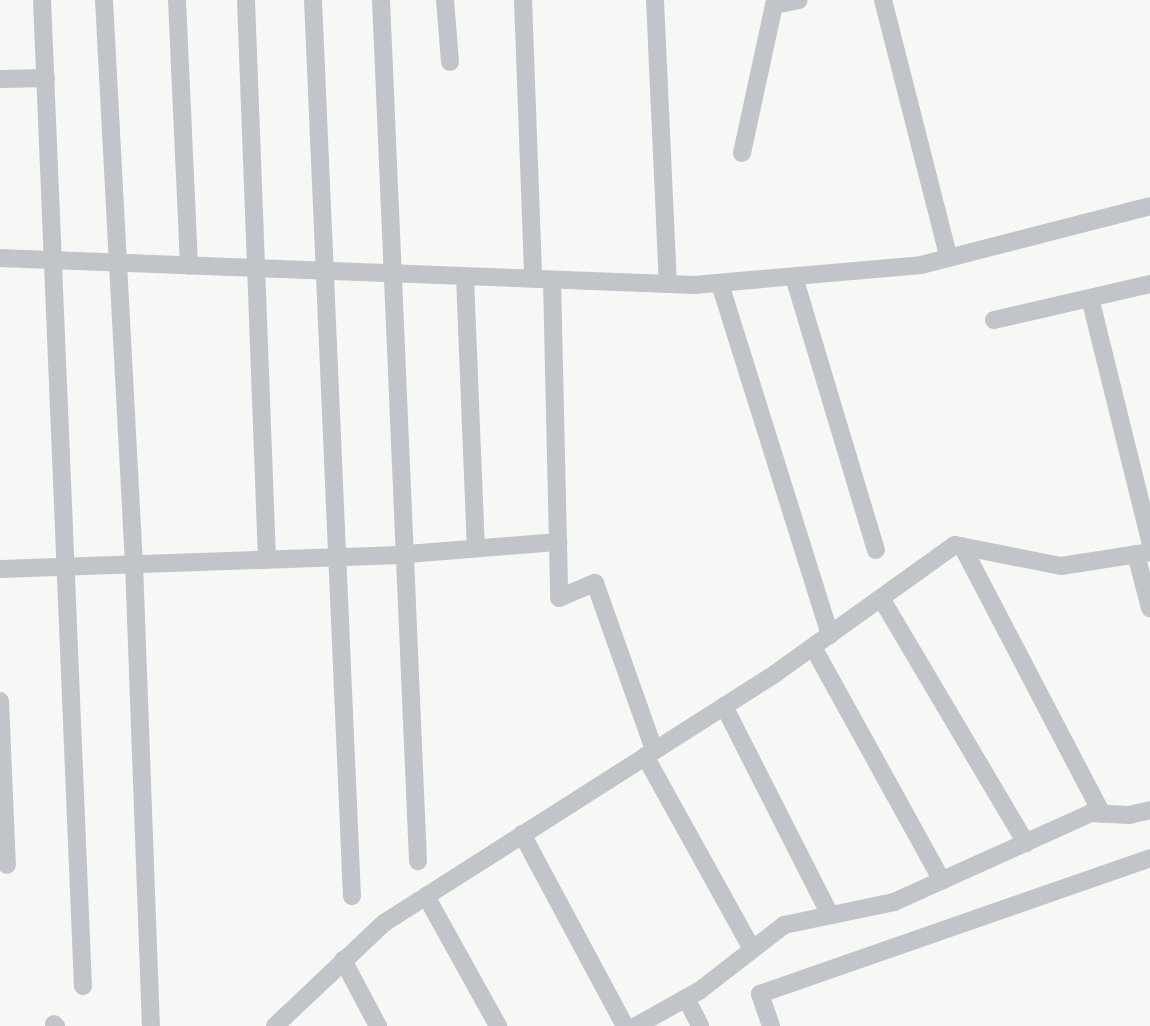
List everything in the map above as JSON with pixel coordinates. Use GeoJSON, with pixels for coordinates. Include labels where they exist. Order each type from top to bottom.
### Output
{"type":"FeatureCollection","features":[{"type":"Feature","properties":{"kind":"street"},"geometry":{"type":"LineString","coordinates":[[42,0],[83,986]]}},
{"type":"Feature","properties":{"kind":"street"},"geometry":{"type":"LineString","coordinates":[[104,0],[134,564],[151,1026]]}},
{"type":"Feature","properties":{"kind":"street"},"geometry":{"type":"LineString","coordinates":[[177,0],[189,266]]}},
{"type":"Feature","properties":{"kind":"street"},"geometry":{"type":"LineString","coordinates":[[246,0],[259,268],[267,560]]}},
{"type":"Feature","properties":{"kind":"street"},"geometry":{"type":"LineString","coordinates":[[313,0],[326,271],[334,557],[352,896]]}},
{"type":"Feature","properties":{"kind":"street"},"geometry":{"type":"LineString","coordinates":[[381,0],[396,274],[418,861]]}},
{"type":"Feature","properties":{"kind":"street"},"geometry":{"type":"LineString","coordinates":[[445,0],[450,62]]}},
{"type":"Feature","properties":{"kind":"street"},"geometry":{"type":"LineString","coordinates":[[523,0],[558,542],[559,598],[595,583],[650,753],[752,949]]}},
{"type":"Feature","properties":{"kind":"street"},"geometry":{"type":"LineString","coordinates":[[654,0],[668,284]]}},
{"type":"Feature","properties":{"kind":"street"},"geometry":{"type":"LineString","coordinates":[[742,153],[774,5],[799,0]]}},
{"type":"Feature","properties":{"kind":"street"},"geometry":{"type":"LineString","coordinates":[[883,0],[949,258]]}},
{"type":"Feature","properties":{"kind":"street"},"geometry":{"type":"LineString","coordinates":[[0,79],[46,78]]}},
{"type":"Feature","properties":{"kind":"street"},"geometry":{"type":"LineString","coordinates":[[0,258],[720,284],[921,265],[1150,206]]}},
{"type":"Feature","properties":{"kind":"street"},"geometry":{"type":"LineString","coordinates":[[465,276],[476,548]]}},
{"type":"Feature","properties":{"kind":"street"},"geometry":{"type":"LineString","coordinates":[[794,276],[876,550]]}},
{"type":"Feature","properties":{"kind":"street"},"geometry":{"type":"LineString","coordinates":[[720,284],[830,635]]}},
{"type":"Feature","properties":{"kind":"street"},"geometry":{"type":"LineString","coordinates":[[994,320],[1150,284]]}},
{"type":"Feature","properties":{"kind":"street"},"geometry":{"type":"LineString","coordinates":[[1090,298],[1150,541]]}},
{"type":"Feature","properties":{"kind":"street"},"geometry":{"type":"LineString","coordinates":[[0,569],[406,554],[558,542]]}},
{"type":"Feature","properties":{"kind":"street"},"geometry":{"type":"LineString","coordinates":[[275,1026],[384,923],[724,706],[813,647],[955,545],[1061,566],[1143,553],[1150,608]]}},
{"type":"Feature","properties":{"kind":"street"},"geometry":{"type":"LineString","coordinates":[[962,546],[1102,814]]}},
{"type":"Feature","properties":{"kind":"street"},"geometry":{"type":"LineString","coordinates":[[881,598],[1026,843]]}},
{"type":"Feature","properties":{"kind":"street"},"geometry":{"type":"LineString","coordinates":[[813,647],[942,881]]}},
{"type":"Feature","properties":{"kind":"street"},"geometry":{"type":"LineString","coordinates":[[0,701],[7,865]]}},
{"type":"Feature","properties":{"kind":"street"},"geometry":{"type":"LineString","coordinates":[[724,706],[830,915]]}},
{"type":"Feature","properties":{"kind":"street"},"geometry":{"type":"LineString","coordinates":[[636,1026],[686,998],[783,925],[894,902],[1091,813],[1150,810]]}},
{"type":"Feature","properties":{"kind":"street"},"geometry":{"type":"LineString","coordinates":[[522,834],[625,1026]]}},
{"type":"Feature","properties":{"kind":"street"},"geometry":{"type":"LineString","coordinates":[[771,1026],[760,994],[1150,858]]}},
{"type":"Feature","properties":{"kind":"street"},"geometry":{"type":"LineString","coordinates":[[426,896],[498,1026]]}},
{"type":"Feature","properties":{"kind":"street"},"geometry":{"type":"LineString","coordinates":[[344,960],[378,1026]]}},
{"type":"Feature","properties":{"kind":"street"},"geometry":{"type":"LineString","coordinates":[[686,998],[700,1026]]}}]}
